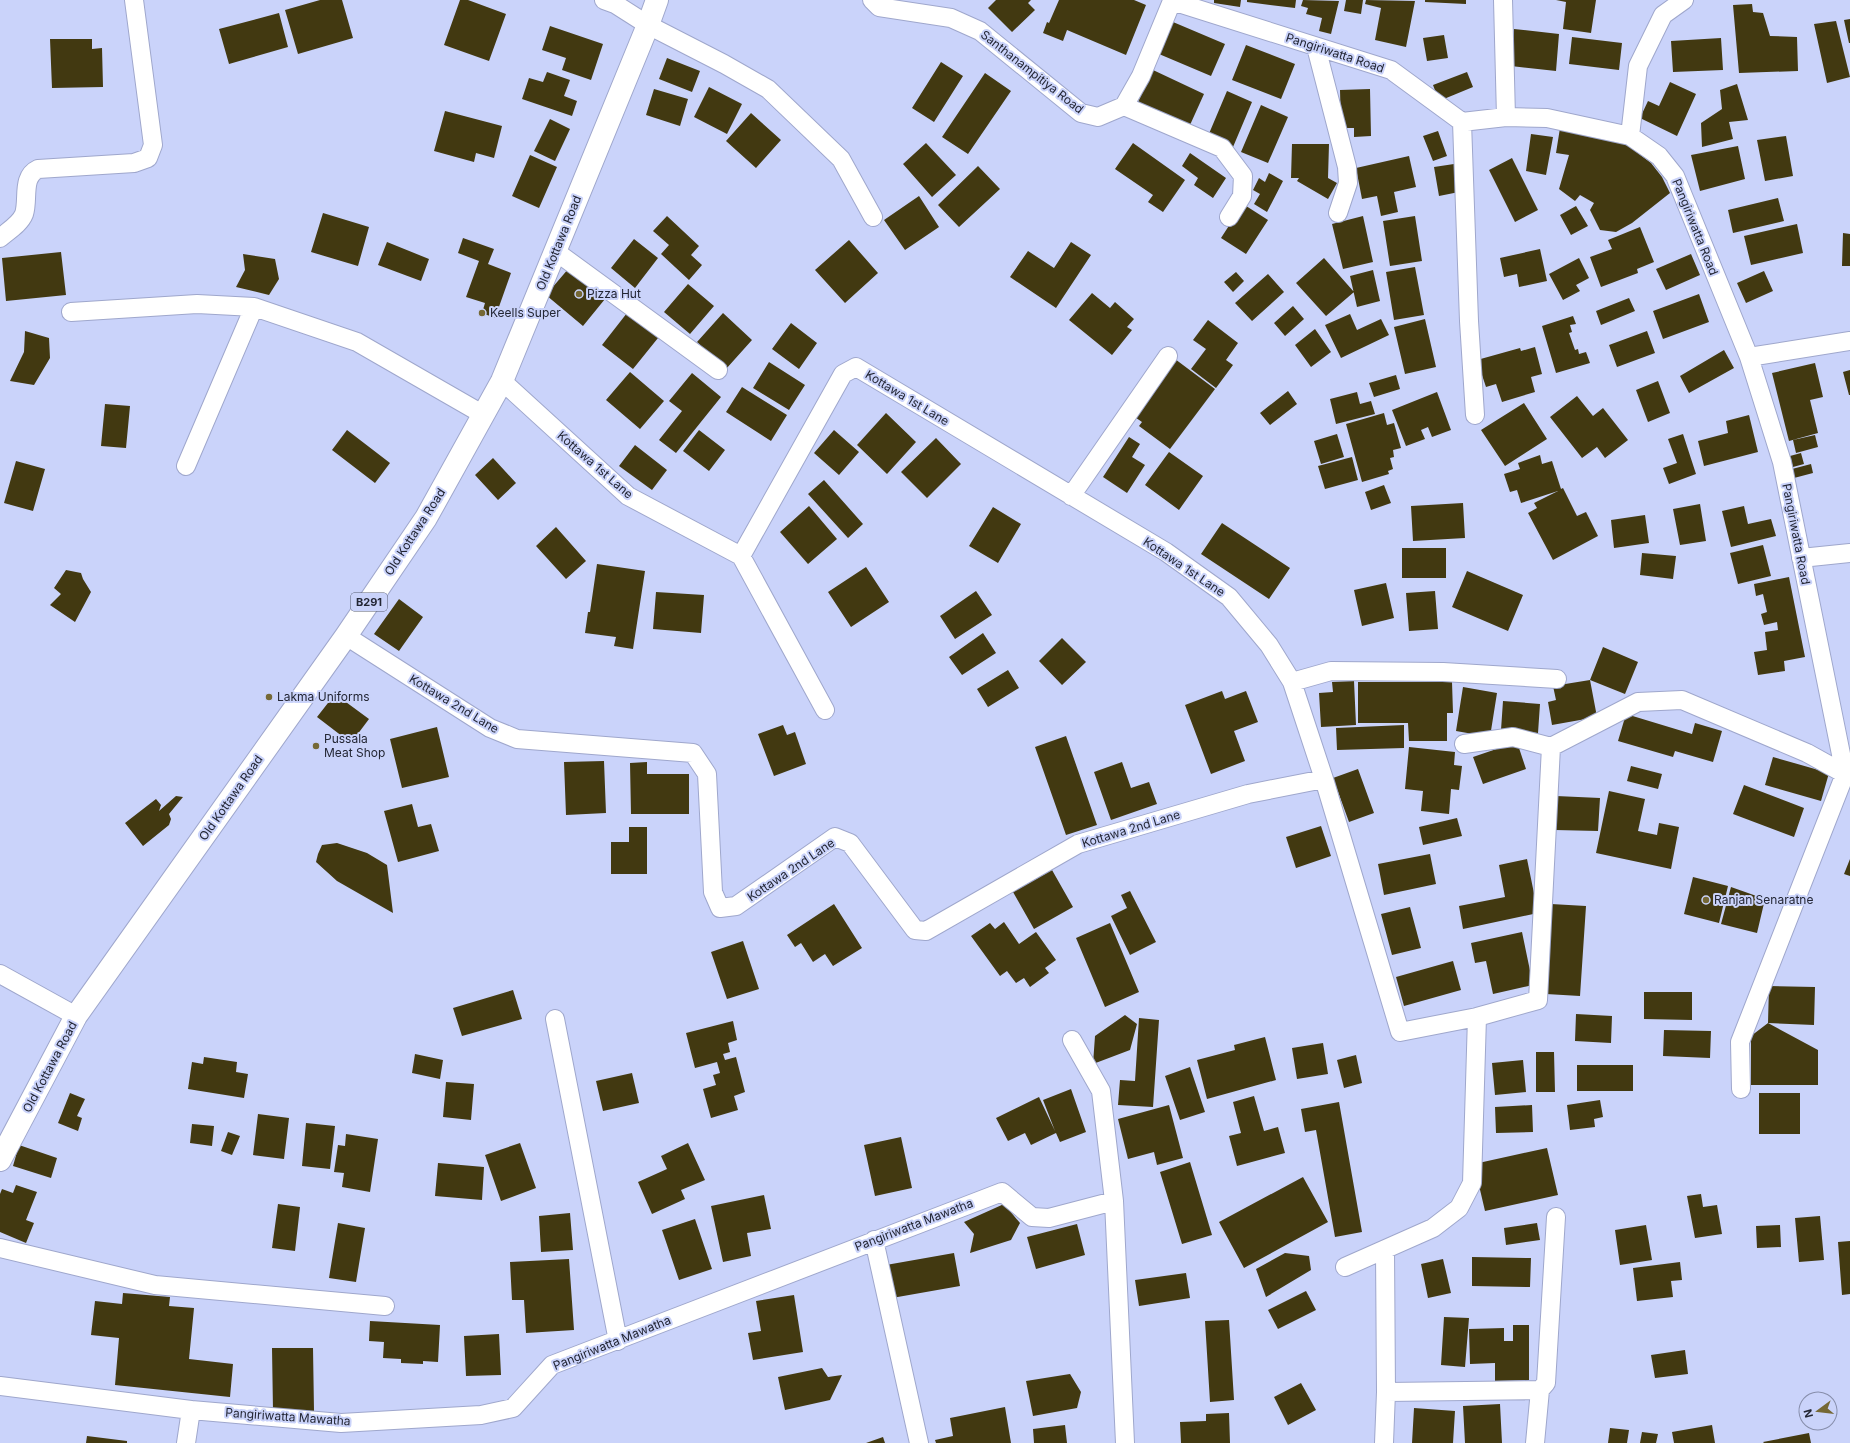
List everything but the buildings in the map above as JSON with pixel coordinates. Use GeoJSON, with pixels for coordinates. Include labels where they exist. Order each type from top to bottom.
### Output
{"type":"FeatureCollection","features":[{"type":"Feature","properties":{"kind":"main road","name":"Old Kottawa Road"},"geometry":{"type":"LineString","coordinates":[[0,1160],[76,1016],[346,636],[426,518],[502,381],[657,0]]}},
{"type":"Feature","properties":{"kind":"street"},"geometry":{"type":"LineString","coordinates":[[0,238],[19,222],[24,213],[27,180],[33,171],[38,169],[134,163],[148,158],[153,145],[134,0]]}},
{"type":"Feature","properties":{"kind":"street"},"geometry":{"type":"LineString","coordinates":[[604,0],[615,4],[648,25],[724,64],[768,89],[841,159],[873,217]]}},
{"type":"Feature","properties":{"kind":"street","name":"Santhanampitiya Road"},"geometry":{"type":"LineString","coordinates":[[872,0],[879,7],[951,18],[980,31],[1081,113],[1098,117],[1124,106]]}},
{"type":"Feature","properties":{"kind":"street"},"geometry":{"type":"LineString","coordinates":[[1503,0],[1506,117]]}},
{"type":"Feature","properties":{"kind":"street"},"geometry":{"type":"LineString","coordinates":[[1630,136],[1638,66],[1663,15],[1684,0]]}},
{"type":"Feature","properties":{"kind":"street","name":"Pangiriwatta Road"},"geometry":{"type":"LineString","coordinates":[[1124,106],[1141,76],[1172,1],[1391,70],[1462,122],[1506,117],[1547,118],[1630,136],[1659,156],[1675,176],[1749,357],[1782,462],[1801,558],[1848,775]]}},
{"type":"Feature","properties":{"kind":"street"},"geometry":{"type":"LineString","coordinates":[[1316,47],[1347,167],[1348,183],[1338,213]]}},
{"type":"Feature","properties":{"kind":"street"},"geometry":{"type":"LineString","coordinates":[[1124,106],[1222,148],[1243,176],[1242,196],[1229,217]]}},
{"type":"Feature","properties":{"kind":"street"},"geometry":{"type":"LineString","coordinates":[[1462,122],[1469,321],[1475,415]]}},
{"type":"Feature","properties":{"kind":"street"},"geometry":{"type":"LineString","coordinates":[[555,251],[718,370]]}},
{"type":"Feature","properties":{"kind":"street"},"geometry":{"type":"LineString","coordinates":[[71,312],[197,304],[254,307],[357,342],[484,414]]}},
{"type":"Feature","properties":{"kind":"street"},"geometry":{"type":"LineString","coordinates":[[186,466],[254,307]]}},
{"type":"Feature","properties":{"kind":"street"},"geometry":{"type":"LineString","coordinates":[[1749,357],[1850,341]]}},
{"type":"Feature","properties":{"kind":"street"},"geometry":{"type":"LineString","coordinates":[[1071,496],[1168,356]]}},
{"type":"Feature","properties":{"kind":"street","name":"Kottawa 1st Lane"},"geometry":{"type":"LineString","coordinates":[[502,381],[628,496],[741,556],[843,374],[856,367],[1166,552],[1229,597],[1269,645],[1292,682],[1324,779],[1400,1032],[1476,1016]]}},
{"type":"Feature","properties":{"kind":"street"},"geometry":{"type":"LineString","coordinates":[[1801,558],[1850,553]]}},
{"type":"Feature","properties":{"kind":"street"},"geometry":{"type":"LineString","coordinates":[[741,556],[825,710]]}},
{"type":"Feature","properties":{"kind":"street","name":"Kottawa 2nd Lane"},"geometry":{"type":"LineString","coordinates":[[346,636],[490,728],[517,739],[693,753],[707,774],[713,892],[720,908],[736,906],[835,837],[850,843],[915,930],[926,931],[1078,844],[1248,794],[1324,779]]}},
{"type":"Feature","properties":{"kind":"street"},"geometry":{"type":"LineString","coordinates":[[1292,682],[1331,671],[1443,672],[1558,679]]}},
{"type":"Feature","properties":{"kind":"street"},"geometry":{"type":"LineString","coordinates":[[1464,744],[1513,737],[1551,747],[1638,702],[1682,700],[1807,753],[1848,775],[1740,1042],[1741,1089]]}},
{"type":"Feature","properties":{"kind":"street"},"geometry":{"type":"LineString","coordinates":[[1346,1267],[1439,1224],[1459,1208],[1472,1183],[1476,1016],[1538,1000],[1551,747]]}},
{"type":"Feature","properties":{"kind":"street"},"geometry":{"type":"LineString","coordinates":[[0,974],[76,1016]]}},
{"type":"Feature","properties":{"kind":"street"},"geometry":{"type":"LineString","coordinates":[[555,1020],[618,1341]]}},
{"type":"Feature","properties":{"kind":"street"},"geometry":{"type":"LineString","coordinates":[[1072,1040],[1101,1091],[1114,1201],[1125,1443]]}},
{"type":"Feature","properties":{"kind":"street","name":"Pangiriwatta Mawatha"},"geometry":{"type":"LineString","coordinates":[[0,1386],[191,1410],[341,1423],[481,1415],[513,1408],[552,1365],[618,1341],[874,1240],[1002,1192],[1032,1217],[1049,1218],[1114,1201]]}},
{"type":"Feature","properties":{"kind":"street"},"geometry":{"type":"LineString","coordinates":[[1535,1443],[1540,1390],[1546,1383],[1556,1217]]}},
{"type":"Feature","properties":{"kind":"street"},"geometry":{"type":"LineString","coordinates":[[874,1240],[920,1443]]}},
{"type":"Feature","properties":{"kind":"street"},"geometry":{"type":"LineString","coordinates":[[0,1248],[156,1285],[385,1306]]}},
{"type":"Feature","properties":{"kind":"street"},"geometry":{"type":"LineString","coordinates":[[1384,1443],[1386,1392],[1385,1250]]}},
{"type":"Feature","properties":{"kind":"street"},"geometry":{"type":"LineString","coordinates":[[1386,1392],[1540,1390]]}},
{"type":"Feature","properties":{"kind":"street"},"geometry":{"type":"LineString","coordinates":[[186,1443],[191,1410]]}},
{"type":"Feature","properties":{"kind":"place","name":"Pizza Hut"},"geometry":{"type":"Point","coordinates":[579,294]}},
{"type":"Feature","properties":{"kind":"place","name":"Keells Super"},"geometry":{"type":"Point","coordinates":[482,313]}},
{"type":"Feature","properties":{"kind":"place","name":"Lakma Uniforms"},"geometry":{"type":"Point","coordinates":[269,697]}},
{"type":"Feature","properties":{"kind":"place","name":"Pussala Meat Shop"},"geometry":{"type":"Point","coordinates":[316,746]}},
{"type":"Feature","properties":{"kind":"place","name":"Ranjan Senaratne"},"geometry":{"type":"Point","coordinates":[1706,900]}}]}
